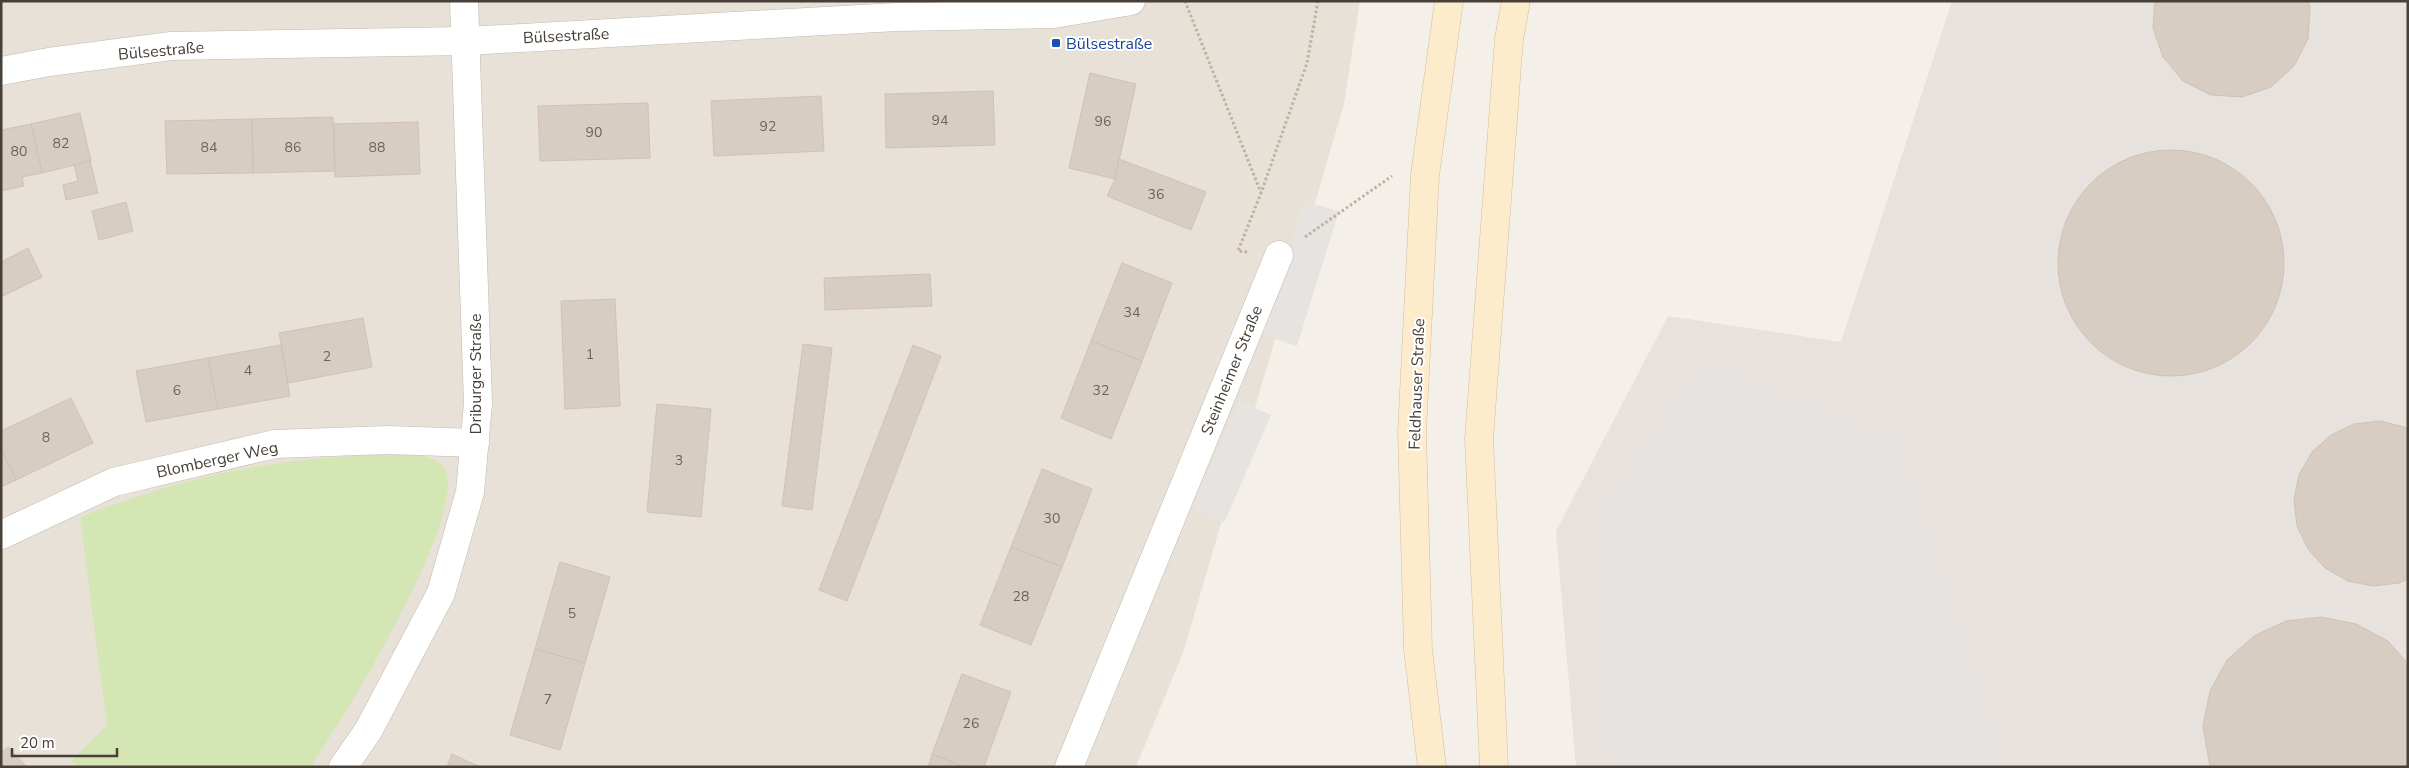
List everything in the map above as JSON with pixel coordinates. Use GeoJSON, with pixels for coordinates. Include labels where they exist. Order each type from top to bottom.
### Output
{"type":"FeatureCollection","features":[{"type":"Feature","properties":{"kind":"street","name":"Driburger Straße"},"geometry":{"type":"LineString","coordinates":[[343,767],[368,731],[441,593],[470,492],[478,403],[464,1]]}},
{"type":"Feature","properties":{"kind":"street","name":"Bülsestraße"},"geometry":{"type":"LineString","coordinates":[[1,72],[49,62],[172,46],[466,41],[896,17],[1054,14],[1131,1]]}},
{"type":"Feature","properties":{"kind":"street","name":"Feldhauser Straße"},"geometry":{"type":"LineString","coordinates":[[1432,767],[1418,649],[1412,432],[1425,175],[1449,1]]}},
{"type":"Feature","properties":{"kind":"street"},"geometry":{"type":"LineString","coordinates":[[1501,1],[1509,39]]}},
{"type":"Feature","properties":{"kind":"street"},"geometry":{"type":"LineString","coordinates":[[1494,767],[1479,439],[1509,39],[1516,1]]}},
{"type":"Feature","properties":{"kind":"street","name":"Steinheimer Straße"},"geometry":{"type":"LineString","coordinates":[[1069,767],[1279,255]]}},
{"type":"Feature","properties":{"kind":"street","name":"Blomberger Weg"},"geometry":{"type":"LineString","coordinates":[[1,535],[114,482],[275,444],[388,440],[475,443]]}},
{"type":"Feature","properties":{"kind":"path"},"geometry":{"type":"LineString","coordinates":[[1185,1],[1261,193]]}},
{"type":"Feature","properties":{"kind":"path"},"geometry":{"type":"LineString","coordinates":[[1318,1],[1307,63],[1261,193],[1238,251],[1279,255],[1428,152]]}},
{"type":"Feature","properties":{"kind":"shaded area"},"geometry":{"type":"Polygon","coordinates":[[[1,1],[1360,1],[1344,104],[1184,650],[1136,767],[1,767],[1,1]]]}},
{"type":"Feature","properties":{"kind":"shaded area"},"geometry":{"type":"Polygon","coordinates":[[[1952,1],[2408,1],[2408,767],[1576,767],[1556,531],[1668,316],[1841,342],[1952,1]]]}},
{"type":"Feature","properties":{"kind":"shaded area"},"geometry":{"type":"Polygon","coordinates":[[[1304,201],[1339,211],[1297,346],[1262,335],[1304,201]]]}},
{"type":"Feature","properties":{"kind":"shaded area"},"geometry":{"type":"Polygon","coordinates":[[[1702,367],[1893,440],[2004,767],[1614,767],[1598,526],[1702,367]]]}},
{"type":"Feature","properties":{"kind":"shaded area"},"geometry":{"type":"Polygon","coordinates":[[[1239,401],[1271,415],[1224,523],[1192,509],[1239,401]]]}},
{"type":"Feature","properties":{"kind":"green space"},"geometry":{"type":"Polygon","coordinates":[[[410,454],[430,458],[444,468],[448,491],[439,527],[422,570],[399,618],[348,709],[310,767],[77,767],[71,761],[107,726],[80,517],[148,493],[218,474],[293,461],[410,454]]]}},
{"type":"Feature","properties":{"kind":"building"},"geometry":{"type":"Polygon","coordinates":[[[2155,1],[2308,1],[2310,8],[2308,39],[2294,66],[2271,87],[2242,97],[2211,95],[2183,81],[2163,57],[2153,28],[2155,1]]]}},
{"type":"Feature","properties":{"kind":"building"},"geometry":{"type":"Polygon","coordinates":[[[1090,73],[1136,84],[1115,179],[1069,168],[1090,73]]]}},
{"type":"Feature","properties":{"kind":"building"},"geometry":{"type":"Polygon","coordinates":[[[993,91],[995,145],[886,148],[885,94],[993,91]]]}},
{"type":"Feature","properties":{"kind":"building"},"geometry":{"type":"Polygon","coordinates":[[[821,96],[824,151],[714,156],[711,101],[821,96]]]}},
{"type":"Feature","properties":{"kind":"building"},"geometry":{"type":"Polygon","coordinates":[[[648,103],[650,158],[540,161],[538,106],[648,103]]]}},
{"type":"Feature","properties":{"kind":"building"},"geometry":{"type":"Polygon","coordinates":[[[80,113],[91,161],[42,173],[31,124],[80,113]]]}},
{"type":"Feature","properties":{"kind":"building"},"geometry":{"type":"Polygon","coordinates":[[[333,117],[335,171],[253,173],[252,119],[333,117]]]}},
{"type":"Feature","properties":{"kind":"building"},"geometry":{"type":"Polygon","coordinates":[[[252,119],[253,173],[167,174],[165,121],[252,119]]]}},
{"type":"Feature","properties":{"kind":"building"},"geometry":{"type":"Polygon","coordinates":[[[418,122],[420,174],[335,177],[334,124],[418,122]]]}},
{"type":"Feature","properties":{"kind":"building"},"geometry":{"type":"Polygon","coordinates":[[[31,124],[42,173],[22,177],[24,186],[1,191],[1,130],[31,124]]]}},
{"type":"Feature","properties":{"kind":"building"},"geometry":{"type":"Polygon","coordinates":[[[2171,150],[2193,152],[2224,163],[2251,183],[2271,210],[2282,241],[2284,263],[2282,285],[2271,316],[2251,343],[2224,363],[2193,374],[2171,376],[2149,374],[2118,363],[2091,343],[2071,316],[2060,285],[2058,263],[2060,241],[2071,210],[2091,183],[2118,163],[2149,152],[2171,150]]]}},
{"type":"Feature","properties":{"kind":"building"},"geometry":{"type":"Polygon","coordinates":[[[1119,159],[1206,192],[1191,230],[1107,196],[1115,179],[1119,159]]]}},
{"type":"Feature","properties":{"kind":"building"},"geometry":{"type":"Polygon","coordinates":[[[90,161],[98,193],[66,200],[63,185],[78,181],[74,165],[90,161]]]}},
{"type":"Feature","properties":{"kind":"building"},"geometry":{"type":"Polygon","coordinates":[[[126,202],[133,231],[99,240],[92,211],[126,202]]]}},
{"type":"Feature","properties":{"kind":"building"},"geometry":{"type":"Polygon","coordinates":[[[28,248],[42,277],[1,297],[1,262],[28,248]]]}},
{"type":"Feature","properties":{"kind":"building"},"geometry":{"type":"Polygon","coordinates":[[[1122,263],[1172,283],[1142,361],[1091,341],[1122,263]]]}},
{"type":"Feature","properties":{"kind":"building"},"geometry":{"type":"Polygon","coordinates":[[[930,274],[932,306],[825,310],[824,278],[930,274]]]}},
{"type":"Feature","properties":{"kind":"building"},"geometry":{"type":"Polygon","coordinates":[[[615,299],[620,406],[565,409],[561,301],[615,299]]]}},
{"type":"Feature","properties":{"kind":"building"},"geometry":{"type":"Polygon","coordinates":[[[363,318],[372,367],[288,383],[279,333],[363,318]]]}},
{"type":"Feature","properties":{"kind":"building"},"geometry":{"type":"Polygon","coordinates":[[[1091,341],[1142,361],[1111,439],[1061,418],[1091,341]]]}},
{"type":"Feature","properties":{"kind":"building"},"geometry":{"type":"Polygon","coordinates":[[[803,344],[832,348],[812,510],[782,506],[803,344]]]}},
{"type":"Feature","properties":{"kind":"building"},"geometry":{"type":"Polygon","coordinates":[[[281,345],[290,396],[218,409],[208,358],[281,345]]]}},
{"type":"Feature","properties":{"kind":"building"},"geometry":{"type":"Polygon","coordinates":[[[913,345],[941,356],[847,601],[819,590],[913,345]]]}},
{"type":"Feature","properties":{"kind":"building"},"geometry":{"type":"Polygon","coordinates":[[[208,358],[218,409],[146,422],[136,371],[208,358]]]}},
{"type":"Feature","properties":{"kind":"building"},"geometry":{"type":"Polygon","coordinates":[[[71,398],[93,443],[16,480],[1,448],[1,431],[71,398]]]}},
{"type":"Feature","properties":{"kind":"building"},"geometry":{"type":"Polygon","coordinates":[[[657,404],[711,409],[701,517],[647,512],[657,404]]]}},
{"type":"Feature","properties":{"kind":"building"},"geometry":{"type":"Polygon","coordinates":[[[2380,421],[2408,428],[2408,579],[2399,583],[2373,586],[2348,581],[2325,568],[2308,549],[2297,526],[2294,500],[2299,475],[2312,452],[2331,435],[2354,424],[2380,421]]]}},
{"type":"Feature","properties":{"kind":"building"},"geometry":{"type":"Polygon","coordinates":[[[1,448],[16,480],[1,487],[1,448]]]}},
{"type":"Feature","properties":{"kind":"building"},"geometry":{"type":"Polygon","coordinates":[[[1042,469],[1092,489],[1062,567],[1011,547],[1042,469]]]}},
{"type":"Feature","properties":{"kind":"building"},"geometry":{"type":"Polygon","coordinates":[[[1011,547],[1062,567],[1031,645],[980,625],[1011,547]]]}},
{"type":"Feature","properties":{"kind":"building"},"geometry":{"type":"Polygon","coordinates":[[[560,562],[610,577],[585,663],[535,649],[560,562]]]}},
{"type":"Feature","properties":{"kind":"building"},"geometry":{"type":"Polygon","coordinates":[[[2321,617],[2356,624],[2388,641],[2408,664],[2408,767],[2210,767],[2203,726],[2210,691],[2227,660],[2254,636],[2286,621],[2321,617]]]}},
{"type":"Feature","properties":{"kind":"building"},"geometry":{"type":"Polygon","coordinates":[[[535,649],[585,663],[560,750],[510,735],[535,649]]]}},
{"type":"Feature","properties":{"kind":"building"},"geometry":{"type":"Polygon","coordinates":[[[962,674],[1011,692],[984,767],[965,767],[932,754],[962,674]]]}},
{"type":"Feature","properties":{"kind":"building"},"geometry":{"type":"Polygon","coordinates":[[[8,747],[27,767],[1,767],[1,753],[8,747]]]}},
{"type":"Feature","properties":{"kind":"building"},"geometry":{"type":"Polygon","coordinates":[[[452,754],[480,767],[447,767],[452,754]]]}},
{"type":"Feature","properties":{"kind":"building"},"geometry":{"type":"Polygon","coordinates":[[[932,754],[965,767],[928,767],[932,754]]]}},
{"type":"Feature","properties":{"kind":"place","name":"Bülsestraße"},"geometry":{"type":"Point","coordinates":[1056,43]}}]}
